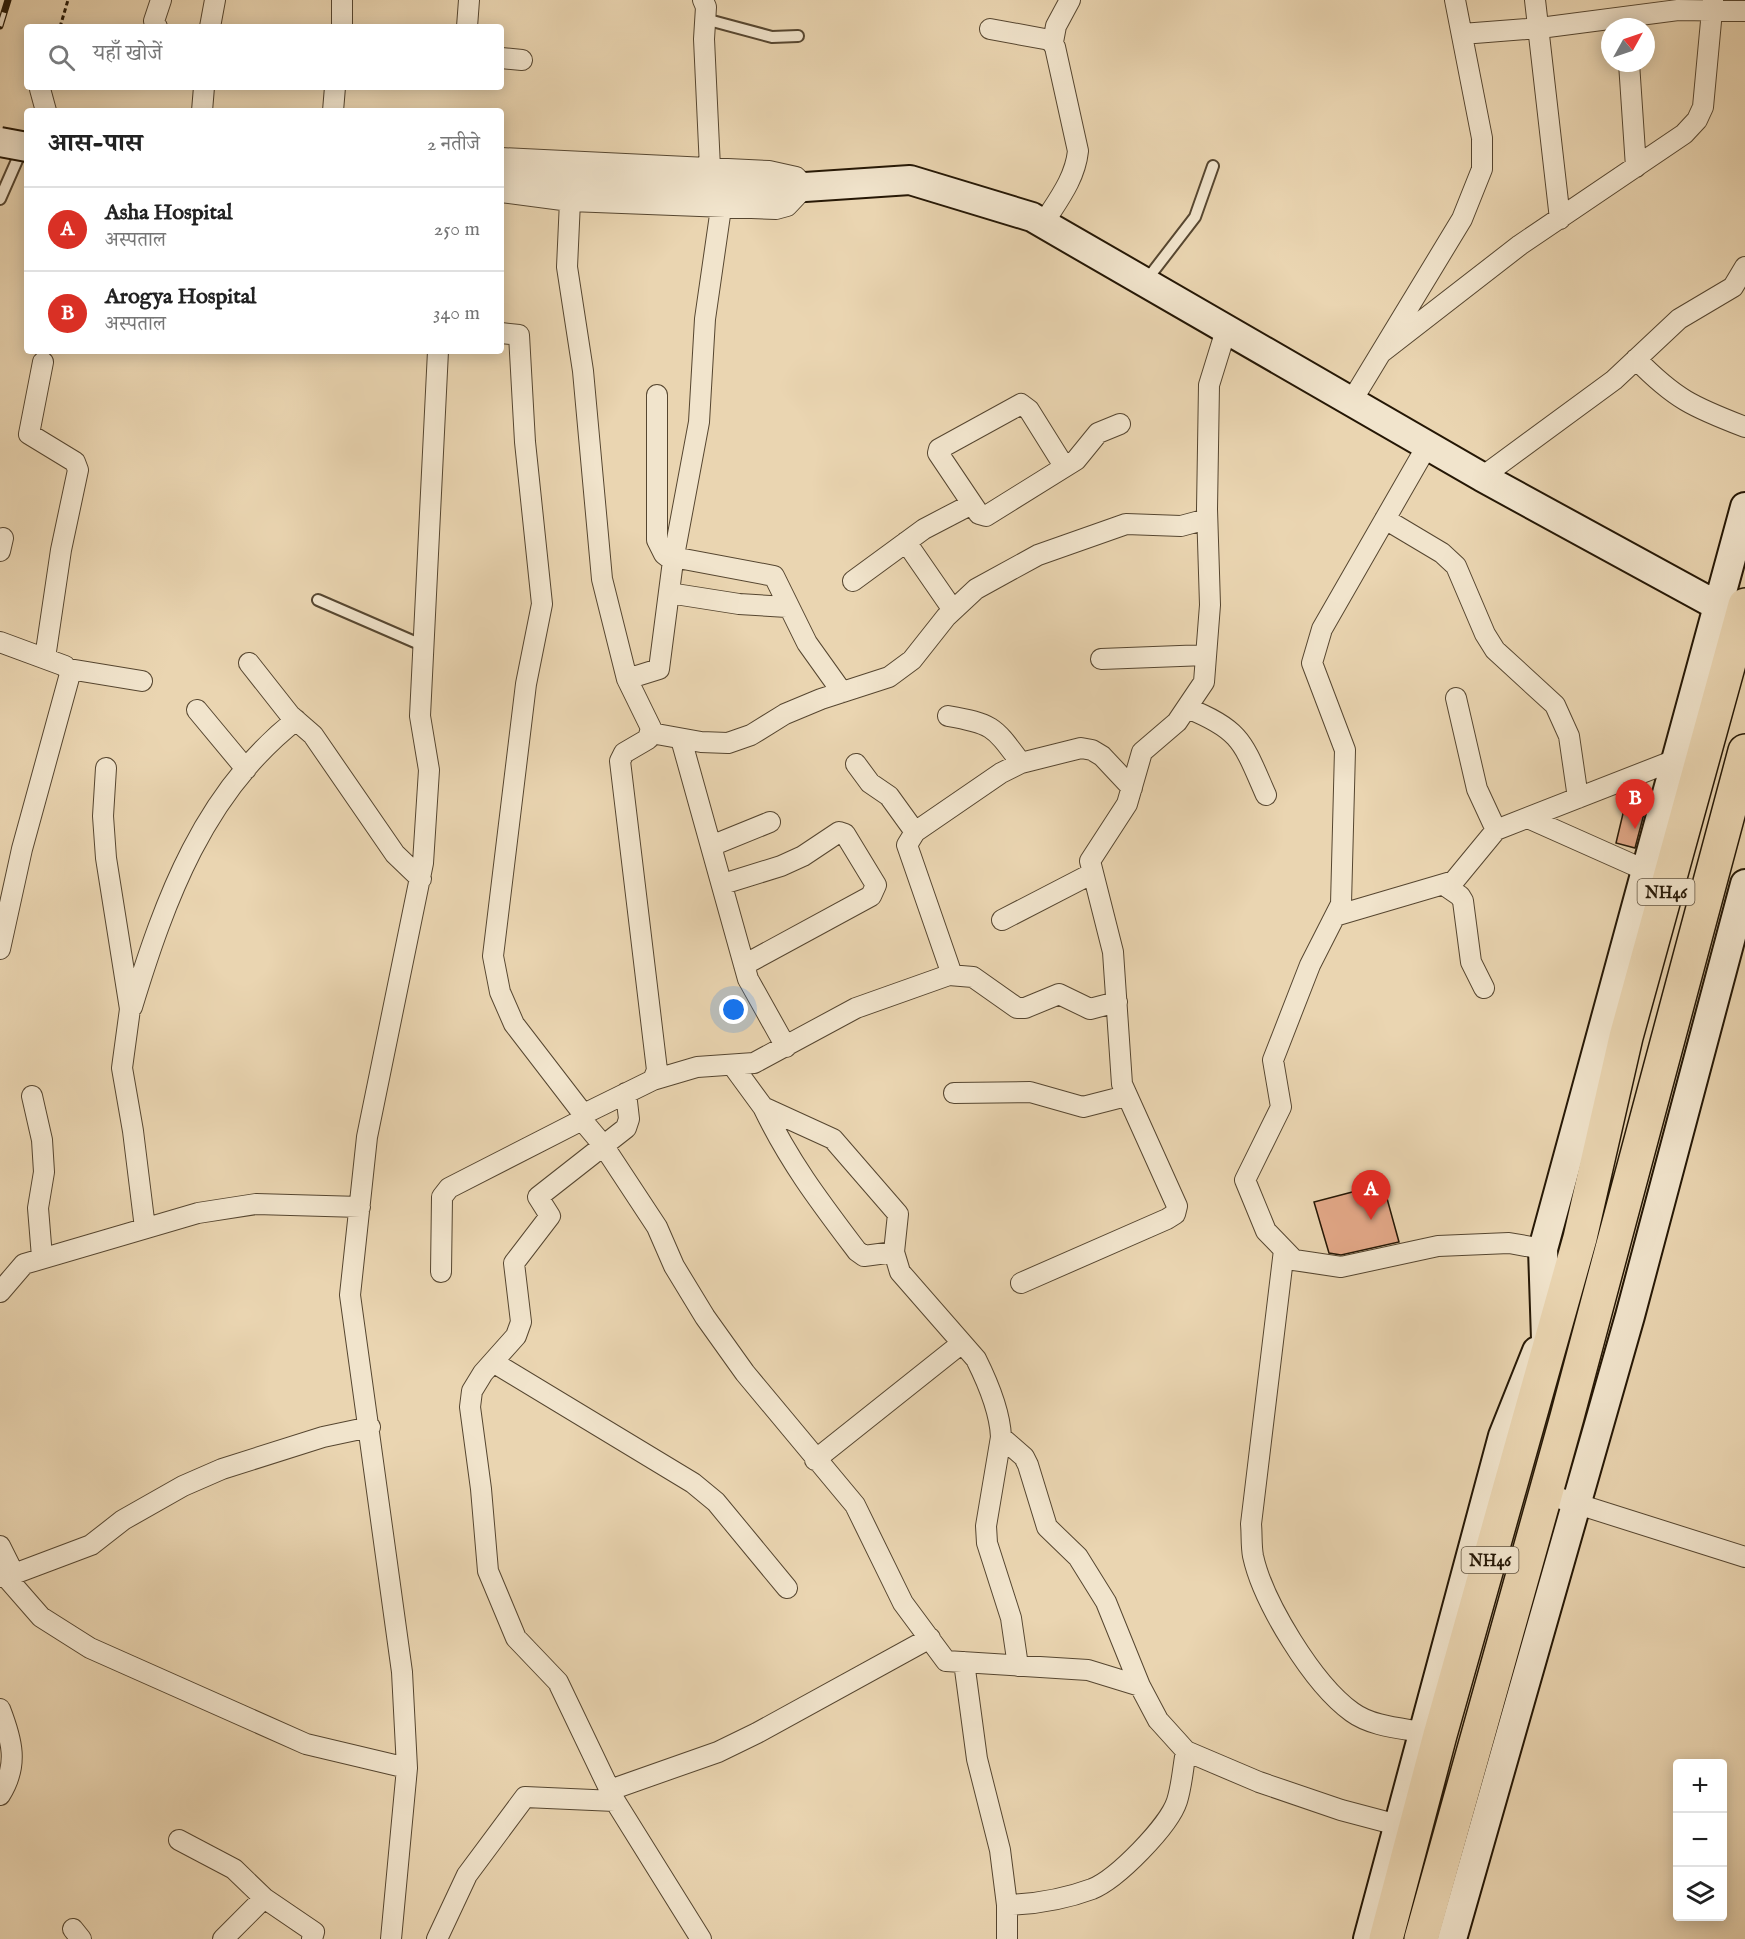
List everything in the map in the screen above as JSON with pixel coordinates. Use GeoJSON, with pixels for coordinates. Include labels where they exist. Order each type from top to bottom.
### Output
{"type":"FeatureCollection","features":[{"type":"Feature","properties":{"kind":"highway","name":"NH46"},"geometry":{"type":"LineString","coordinates":[[1386,1939],[1407,1827],[1547,1343],[1580,1238],[1626,1037],[1732,606]]}},
{"type":"Feature","properties":{"kind":"highway","name":"NH46"},"geometry":{"type":"LineString","coordinates":[[1421,1939],[1561,1498],[1627,1193],[1745,750]]}},
{"type":"Feature","properties":{"kind":"street"},"geometry":{"type":"LineString","coordinates":[[156,24],[154,21],[161,0]]}},
{"type":"Feature","properties":{"kind":"street"},"geometry":{"type":"LineString","coordinates":[[211,24],[215,0]]}},
{"type":"Feature","properties":{"kind":"street"},"geometry":{"type":"LineString","coordinates":[[342,0],[342,24]]}},
{"type":"Feature","properties":{"kind":"street"},"geometry":{"type":"LineString","coordinates":[[467,24],[469,0]]}},
{"type":"Feature","properties":{"kind":"street"},"geometry":{"type":"LineString","coordinates":[[1044,224],[1070,180],[1078,151],[1053,42],[1056,26],[1070,0]]}},
{"type":"Feature","properties":{"kind":"street"},"geometry":{"type":"LineString","coordinates":[[1351,402],[1462,219],[1482,169],[1482,138],[1455,0]]}},
{"type":"Feature","properties":{"kind":"street"},"geometry":{"type":"LineString","coordinates":[[1535,0],[1560,219]]}},
{"type":"Feature","properties":{"kind":"street"},"geometry":{"type":"LineString","coordinates":[[1462,34],[1540,28],[1626,14],[1713,4],[1745,11]]}},
{"type":"Feature","properties":{"kind":"street"},"geometry":{"type":"LineString","coordinates":[[1382,352],[1520,245],[1684,134],[1697,120],[1703,107],[1713,4]]}},
{"type":"Feature","properties":{"kind":"street"},"geometry":{"type":"LineString","coordinates":[[704,9],[710,168]]}},
{"type":"Feature","properties":{"kind":"street"},"geometry":{"type":"LineString","coordinates":[[990,29],[1053,42]]}},
{"type":"Feature","properties":{"kind":"street"},"geometry":{"type":"LineString","coordinates":[[504,58],[522,60]]}},
{"type":"Feature","properties":{"kind":"street"},"geometry":{"type":"LineString","coordinates":[[1630,72],[1636,167]]}},
{"type":"Feature","properties":{"kind":"street"},"geometry":{"type":"LineString","coordinates":[[202,108],[204,90]]}},
{"type":"Feature","properties":{"kind":"street"},"geometry":{"type":"LineString","coordinates":[[333,108],[335,90]]}},
{"type":"Feature","properties":{"kind":"street"},"geometry":{"type":"LineString","coordinates":[[504,158],[710,168],[785,173],[796,177],[791,187],[787,206],[776,209],[570,201],[504,192]]}},
{"type":"Feature","properties":{"kind":"street"},"geometry":{"type":"LineString","coordinates":[[504,176],[697,188],[791,187],[910,180],[1032,217],[1482,477],[1732,606]]}},
{"type":"Feature","properties":{"kind":"street"},"geometry":{"type":"LineString","coordinates":[[570,201],[567,267],[583,371],[602,579],[627,679],[651,733]]}},
{"type":"Feature","properties":{"kind":"street"},"geometry":{"type":"LineString","coordinates":[[627,679],[659,669],[673,559],[699,422],[705,319],[721,208]]}},
{"type":"Feature","properties":{"kind":"street"},"geometry":{"type":"LineString","coordinates":[[1482,477],[1614,380],[1679,319],[1733,287],[1745,267]]}},
{"type":"Feature","properties":{"kind":"street"},"geometry":{"type":"LineString","coordinates":[[1021,1283],[1175,1214],[1176,1199],[1122,1084],[1113,952],[1090,861],[1111,832],[1127,804],[1142,752],[1177,722],[1204,682],[1210,605],[1207,519],[1209,385],[1226,330]]}},
{"type":"Feature","properties":{"kind":"street"},"geometry":{"type":"LineString","coordinates":[[504,333],[519,335],[525,442],[542,604],[526,684],[493,956],[500,992],[514,1024],[603,1145],[657,1227],[674,1266],[705,1317],[745,1373],[815,1460],[855,1505],[903,1603],[946,1661],[1088,1670],[1140,1686]]}},
{"type":"Feature","properties":{"kind":"street"},"geometry":{"type":"LineString","coordinates":[[391,1939],[407,1768],[402,1672],[350,1295],[369,1126],[421,879],[429,770],[420,716],[438,354]]}},
{"type":"Feature","properties":{"kind":"street"},"geometry":{"type":"LineString","coordinates":[[1636,359],[1664,387],[1681,400],[1745,427]]}},
{"type":"Feature","properties":{"kind":"street"},"geometry":{"type":"LineString","coordinates":[[43,362],[28,434],[75,462],[78,471],[61,550],[45,658]]}},
{"type":"Feature","properties":{"kind":"street"},"geometry":{"type":"LineString","coordinates":[[657,395],[657,540],[664,554],[673,559],[774,576],[787,607],[807,643],[842,692]]}},
{"type":"Feature","properties":{"kind":"street"},"geometry":{"type":"LineString","coordinates":[[1064,466],[1026,406],[1017,406],[938,451],[979,514],[986,516],[1064,466],[1082,454],[1098,433],[1120,424]]}},
{"type":"Feature","properties":{"kind":"street"},"geometry":{"type":"LineString","coordinates":[[1427,446],[1322,629],[1312,663],[1345,750],[1341,904],[1310,965],[1273,1059],[1281,1107],[1245,1180],[1266,1232],[1294,1260],[1341,1268],[1438,1246],[1509,1243],[1542,1248]]}},
{"type":"Feature","properties":{"kind":"street"},"geometry":{"type":"LineString","coordinates":[[853,581],[924,529],[972,504]]}},
{"type":"Feature","properties":{"kind":"street"},"geometry":{"type":"LineString","coordinates":[[1368,1939],[1407,1827],[1422,1732],[1503,1436],[1547,1343],[1542,1248],[1676,760],[1732,606],[1745,507]]}},
{"type":"Feature","properties":{"kind":"street"},"geometry":{"type":"LineString","coordinates":[[651,733],[681,739],[728,743],[752,735],[785,714],[889,677],[912,660],[953,610],[976,589],[1038,555],[1108,529],[1140,523],[1186,526],[1207,519]]}},
{"type":"Feature","properties":{"kind":"street"},"geometry":{"type":"LineString","coordinates":[[1385,519],[1442,554],[1456,566],[1485,634],[1495,650],[1555,705],[1569,736],[1578,798]]}},
{"type":"Feature","properties":{"kind":"street"},"geometry":{"type":"LineString","coordinates":[[906,542],[953,610]]}},
{"type":"Feature","properties":{"kind":"street"},"geometry":{"type":"LineString","coordinates":[[669,593],[739,604],[787,607]]}},
{"type":"Feature","properties":{"kind":"street"},"geometry":{"type":"LineString","coordinates":[[0,642],[69,669],[142,681]]}},
{"type":"Feature","properties":{"kind":"street"},"geometry":{"type":"LineString","coordinates":[[1101,659],[1206,655]]}},
{"type":"Feature","properties":{"kind":"street"},"geometry":{"type":"LineString","coordinates":[[249,663],[296,720],[313,735],[395,854],[421,879]]}},
{"type":"Feature","properties":{"kind":"street"},"geometry":{"type":"LineString","coordinates":[[0,950],[20,860],[69,669]]}},
{"type":"Feature","properties":{"kind":"street"},"geometry":{"type":"LineString","coordinates":[[1456,698],[1477,789],[1496,830]]}},
{"type":"Feature","properties":{"kind":"street"},"geometry":{"type":"LineString","coordinates":[[1187,708],[1217,720],[1234,734],[1245,748],[1266,795]]}},
{"type":"Feature","properties":{"kind":"street"},"geometry":{"type":"LineString","coordinates":[[197,710],[246,769]]}},
{"type":"Feature","properties":{"kind":"street"},"geometry":{"type":"LineString","coordinates":[[948,716],[989,725],[998,731],[1021,763]]}},
{"type":"Feature","properties":{"kind":"street"},"geometry":{"type":"LineString","coordinates":[[145,1228],[122,1068],[129,1015],[169,898],[198,835],[265,744],[296,720]]}},
{"type":"Feature","properties":{"kind":"street"},"geometry":{"type":"LineString","coordinates":[[651,733],[648,739],[624,753],[620,761],[657,1070],[653,1080]]}},
{"type":"Feature","properties":{"kind":"street"},"geometry":{"type":"LineString","coordinates":[[681,739],[744,965],[756,997],[786,1047]]}},
{"type":"Feature","properties":{"kind":"street"},"geometry":{"type":"LineString","coordinates":[[950,975],[950,969],[907,845],[915,832],[970,792],[1021,763],[1081,748],[1092,750],[1102,756],[1132,788]]}},
{"type":"Feature","properties":{"kind":"street"},"geometry":{"type":"LineString","coordinates":[[1335,916],[1444,885],[1461,874],[1496,830],[1676,760]]}},
{"type":"Feature","properties":{"kind":"street"},"geometry":{"type":"LineString","coordinates":[[856,764],[870,783],[889,796],[915,832]]}},
{"type":"Feature","properties":{"kind":"street"},"geometry":{"type":"LineString","coordinates":[[106,768],[103,816],[106,858],[129,1015]]}},
{"type":"Feature","properties":{"kind":"street"},"geometry":{"type":"LineString","coordinates":[[1528,818],[1647,871]]}},
{"type":"Feature","properties":{"kind":"street"},"geometry":{"type":"LineString","coordinates":[[711,846],[770,822]]}},
{"type":"Feature","properties":{"kind":"street"},"geometry":{"type":"LineString","coordinates":[[723,884],[781,866],[803,856],[839,832],[845,834],[876,885],[871,896],[744,965]]}},
{"type":"Feature","properties":{"kind":"street"},"geometry":{"type":"LineString","coordinates":[[1002,920],[1093,873]]}},
{"type":"Feature","properties":{"kind":"street"},"geometry":{"type":"LineString","coordinates":[[1452,1939],[1561,1498],[1630,1316],[1745,884]]}},
{"type":"Feature","properties":{"kind":"street"},"geometry":{"type":"LineString","coordinates":[[1444,885],[1460,896],[1463,901],[1471,962],[1484,988]]}},
{"type":"Feature","properties":{"kind":"street"},"geometry":{"type":"LineString","coordinates":[[441,1272],[442,1197],[449,1188],[653,1080],[698,1067],[754,1063],[856,1008],[950,975],[972,977],[1017,1008],[1024,1008],[1059,994],[1090,1009],[1117,1002]]}},
{"type":"Feature","properties":{"kind":"street"},"geometry":{"type":"LineString","coordinates":[[734,1066],[763,1107],[783,1150],[801,1179],[857,1251],[864,1256],[894,1252]]}},
{"type":"Feature","properties":{"kind":"street"},"geometry":{"type":"LineString","coordinates":[[954,1093],[1030,1092],[1083,1107],[1126,1096]]}},
{"type":"Feature","properties":{"kind":"street"},"geometry":{"type":"LineString","coordinates":[[626,1093],[629,1119],[626,1128],[538,1197],[550,1216],[514,1263],[521,1322],[516,1336],[472,1391],[470,1407],[482,1489],[488,1571],[516,1638],[558,1682],[613,1795],[701,1939]]}},
{"type":"Feature","properties":{"kind":"street"},"geometry":{"type":"LineString","coordinates":[[32,1096],[42,1140],[44,1172],[38,1208],[42,1257]]}},
{"type":"Feature","properties":{"kind":"street"},"geometry":{"type":"LineString","coordinates":[[763,1107],[819,1131],[843,1149],[898,1215],[894,1252],[900,1272],[962,1343],[983,1372],[1001,1423],[1001,1437],[986,1526],[987,1542],[1011,1618],[1018,1666]]}},
{"type":"Feature","properties":{"kind":"street"},"geometry":{"type":"LineString","coordinates":[[0,1292],[24,1264],[198,1213],[256,1204],[360,1208]]}},
{"type":"Feature","properties":{"kind":"street"},"geometry":{"type":"LineString","coordinates":[[1284,1250],[1251,1524],[1253,1555],[1268,1600],[1325,1687],[1353,1713],[1376,1724],[1422,1732]]}},
{"type":"Feature","properties":{"kind":"street"},"geometry":{"type":"LineString","coordinates":[[815,1460],[962,1343]]}},
{"type":"Feature","properties":{"kind":"street"},"geometry":{"type":"LineString","coordinates":[[493,1362],[693,1483],[716,1502],[787,1588]]}},
{"type":"Feature","properties":{"kind":"street"},"geometry":{"type":"LineString","coordinates":[[7,1576],[91,1545],[123,1520],[183,1486],[222,1469],[323,1437],[370,1427]]}},
{"type":"Feature","properties":{"kind":"street"},"geometry":{"type":"LineString","coordinates":[[1001,1437],[1024,1457],[1047,1527],[1078,1557],[1106,1602],[1140,1686],[1158,1720],[1186,1751],[1259,1782],[1341,1810],[1407,1827]]}},
{"type":"Feature","properties":{"kind":"street"},"geometry":{"type":"LineString","coordinates":[[1561,1498],[1745,1557]]}},
{"type":"Feature","properties":{"kind":"street"},"geometry":{"type":"LineString","coordinates":[[0,1546],[7,1576],[41,1617],[90,1648],[306,1744],[407,1768]]}},
{"type":"Feature","properties":{"kind":"street"},"geometry":{"type":"LineString","coordinates":[[437,1939],[467,1875],[525,1797],[613,1795],[718,1752],[757,1733],[930,1638]]}},
{"type":"Feature","properties":{"kind":"street"},"geometry":{"type":"LineString","coordinates":[[964,1662],[977,1759],[1000,1850],[1007,1905],[1007,1939]]}},
{"type":"Feature","properties":{"kind":"street"},"geometry":{"type":"LineString","coordinates":[[0,1709],[11,1736],[13,1763],[8,1783],[0,1795]]}},
{"type":"Feature","properties":{"kind":"street"},"geometry":{"type":"LineString","coordinates":[[1007,1905],[1036,1904],[1095,1888],[1132,1859],[1167,1822],[1177,1800],[1186,1751]]}},
{"type":"Feature","properties":{"kind":"street"},"geometry":{"type":"LineString","coordinates":[[179,1840],[234,1869],[264,1898],[314,1932],[312,1939]]}},
{"type":"Feature","properties":{"kind":"street"},"geometry":{"type":"LineString","coordinates":[[223,1939],[264,1898]]}},
{"type":"Feature","properties":{"kind":"lane"},"geometry":{"type":"LineString","coordinates":[[704,9],[772,37],[798,36]]}},
{"type":"Feature","properties":{"kind":"lane"},"geometry":{"type":"LineString","coordinates":[[0,199],[20,147]]}},
{"type":"Feature","properties":{"kind":"lane"},"geometry":{"type":"LineString","coordinates":[[1145,282],[1195,217],[1213,166]]}},
{"type":"Feature","properties":{"kind":"lane"},"geometry":{"type":"LineString","coordinates":[[318,600],[424,646]]}},
{"type":"Feature","properties":{"kind":"path"},"geometry":{"type":"LineString","coordinates":[[61,24],[68,0]]}},
{"type":"Feature","properties":{"kind":"building"},"geometry":{"type":"Polygon","coordinates":[[[1626,801],[1646,806],[1635,848],[1616,843],[1626,801]]]}},
{"type":"Feature","properties":{"kind":"building"},"geometry":{"type":"Polygon","coordinates":[[[1383,1184],[1399,1242],[1341,1255],[1329,1253],[1314,1202],[1383,1184]]]}},
{"type":"Feature","properties":{"kind":"railway"},"geometry":{"type":"LineString","coordinates":[[0,26],[8,0]]}},
{"type":"Feature","properties":{"kind":"place","name":"Arogya Hospital"},"geometry":{"type":"Point","coordinates":[1635,829]}},
{"type":"Feature","properties":{"kind":"place","name":"Asha Hospital"},"geometry":{"type":"Point","coordinates":[1371,1220]}}]}
